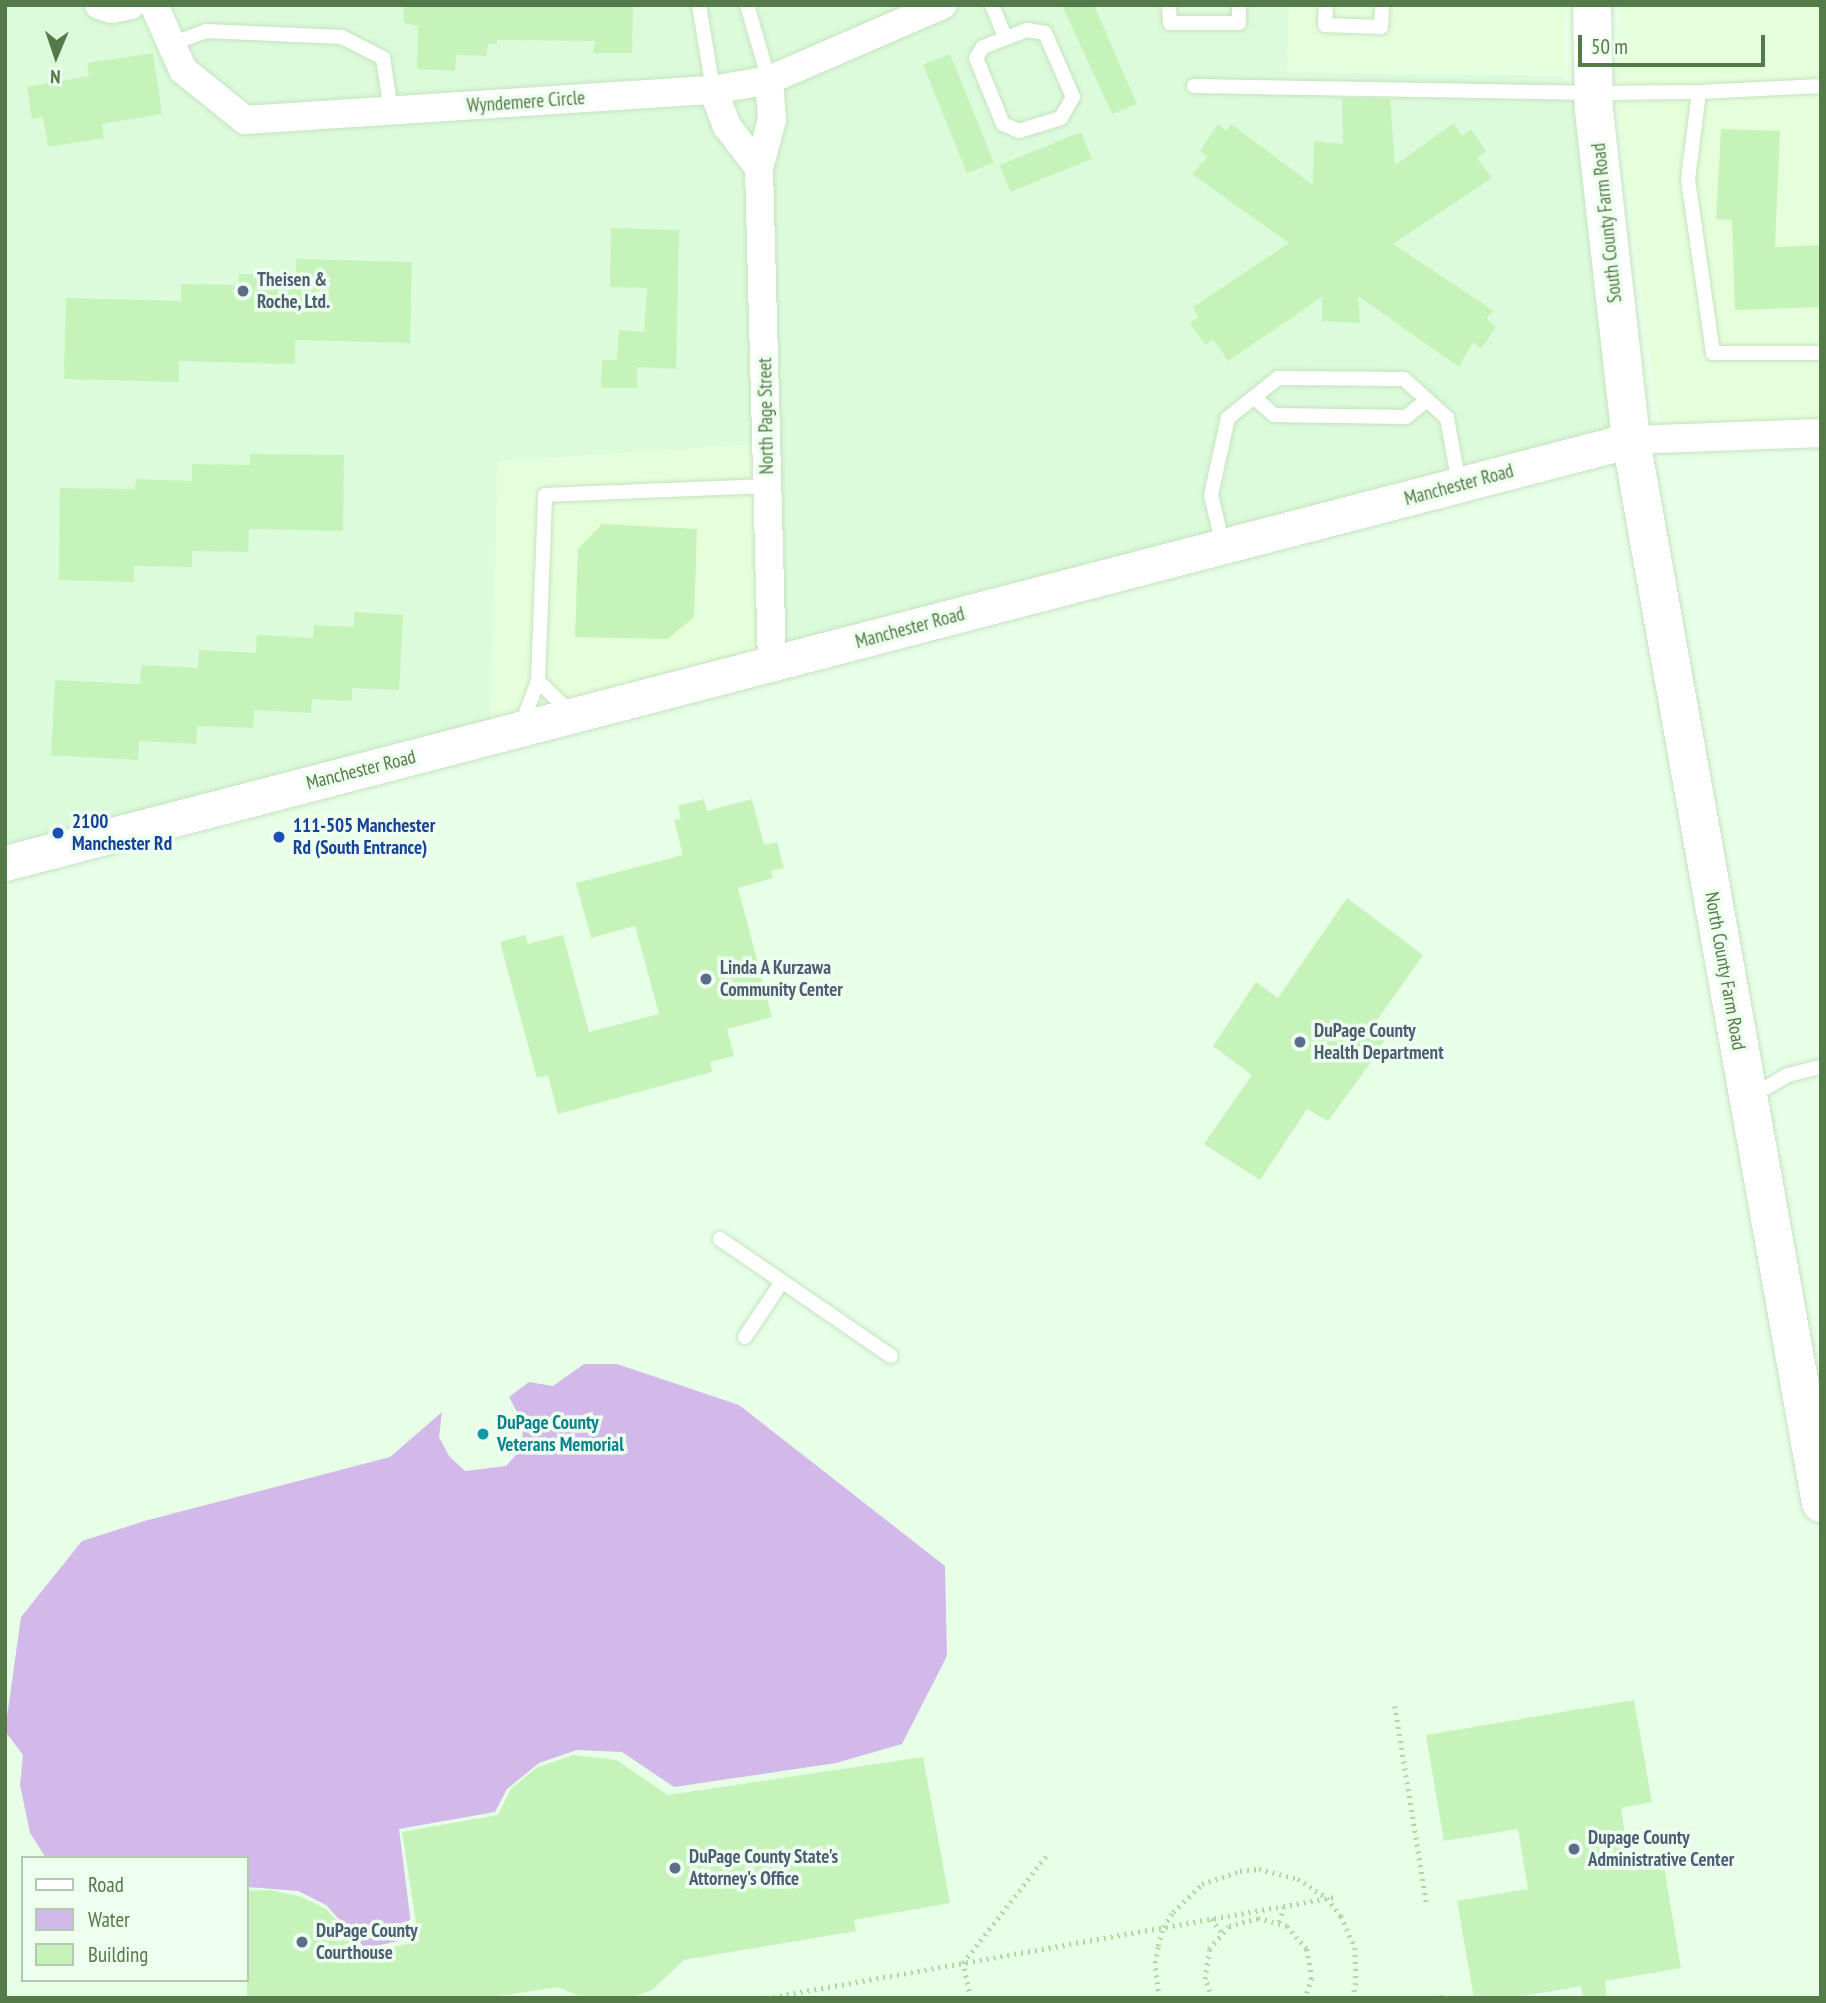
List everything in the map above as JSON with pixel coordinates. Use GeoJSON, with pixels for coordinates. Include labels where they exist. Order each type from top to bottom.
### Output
{"type":"FeatureCollection","features":[{"type":"Feature","properties":{"kind":"main road","name":"South County Farm Road"},"geometry":{"type":"LineString","coordinates":[[1592,5],[1594,93],[1631,440]]}},
{"type":"Feature","properties":{"kind":"main road","name":"North County Farm Road"},"geometry":{"type":"LineString","coordinates":[[1631,440],[1821,1503]]}},
{"type":"Feature","properties":{"kind":"street"},"geometry":{"type":"LineString","coordinates":[[99,5],[111,9],[131,5]]}},
{"type":"Feature","properties":{"kind":"street","name":"Wyndemere Circle"},"geometry":{"type":"LineString","coordinates":[[154,5],[183,70],[245,120],[713,90],[769,80],[942,5]]}},
{"type":"Feature","properties":{"kind":"street","name":"North Page Street"},"geometry":{"type":"LineString","coordinates":[[769,80],[772,120],[759,168],[772,665]]}},
{"type":"Feature","properties":{"kind":"street"},"geometry":{"type":"LineString","coordinates":[[713,90],[727,126],[759,168]]}},
{"type":"Feature","properties":{"kind":"street","name":"Manchester Road"},"geometry":{"type":"LineString","coordinates":[[5,863],[1631,440],[1821,433]]}},
{"type":"Feature","properties":{"kind":"lane"},"geometry":{"type":"LineString","coordinates":[[699,5],[713,90]]}},
{"type":"Feature","properties":{"kind":"lane"},"geometry":{"type":"LineString","coordinates":[[747,5],[769,80]]}},
{"type":"Feature","properties":{"kind":"lane"},"geometry":{"type":"LineString","coordinates":[[992,5],[1005,38]]}},
{"type":"Feature","properties":{"kind":"lane"},"geometry":{"type":"LineString","coordinates":[[1169,5],[1170,23],[1238,23],[1239,5]]}},
{"type":"Feature","properties":{"kind":"lane"},"geometry":{"type":"LineString","coordinates":[[1326,5],[1325,24],[1381,26],[1382,5]]}},
{"type":"Feature","properties":{"kind":"lane"},"geometry":{"type":"LineString","coordinates":[[1027,30],[1045,33],[1073,97],[1061,118],[1028,130],[1010,129],[1003,124],[976,58],[982,47],[1005,38],[1027,30]]}},
{"type":"Feature","properties":{"kind":"lane"},"geometry":{"type":"LineString","coordinates":[[171,44],[206,31],[342,37],[383,58],[391,111]]}},
{"type":"Feature","properties":{"kind":"lane"},"geometry":{"type":"LineString","coordinates":[[1194,86],[1594,93],[1699,92],[1821,86]]}},
{"type":"Feature","properties":{"kind":"lane"},"geometry":{"type":"LineString","coordinates":[[1699,92],[1688,179],[1713,353],[1821,353]]}},
{"type":"Feature","properties":{"kind":"lane"},"geometry":{"type":"LineString","coordinates":[[1224,547],[1211,495],[1228,418],[1278,378],[1404,379],[1447,418],[1460,484]]}},
{"type":"Feature","properties":{"kind":"lane"},"geometry":{"type":"LineString","coordinates":[[1254,397],[1274,415],[1406,417],[1427,400]]}},
{"type":"Feature","properties":{"kind":"lane"},"geometry":{"type":"LineString","coordinates":[[519,729],[538,681],[545,495],[767,486]]}},
{"type":"Feature","properties":{"kind":"lane"},"geometry":{"type":"LineString","coordinates":[[538,681],[556,701],[574,715]]}},
{"type":"Feature","properties":{"kind":"lane"},"geometry":{"type":"LineString","coordinates":[[1748,1098],[1788,1075],[1821,1067]]}},
{"type":"Feature","properties":{"kind":"lane"},"geometry":{"type":"LineString","coordinates":[[720,1239],[891,1356]]}},
{"type":"Feature","properties":{"kind":"lane"},"geometry":{"type":"LineString","coordinates":[[744,1337],[782,1282]]}},
{"type":"Feature","properties":{"kind":"path"},"geometry":{"type":"LineString","coordinates":[[1395,1706],[1427,1905]]}},
{"type":"Feature","properties":{"kind":"path"},"geometry":{"type":"LineString","coordinates":[[962,1963],[1049,1852]]}},
{"type":"Feature","properties":{"kind":"path"},"geometry":{"type":"LineString","coordinates":[[1159,1998],[1155,1964],[1163,1927],[1187,1897],[1202,1884],[1240,1871],[1279,1872],[1298,1879],[1326,1898],[1341,1916],[1355,1948],[1356,1983],[1353,1998]]}},
{"type":"Feature","properties":{"kind":"path"},"geometry":{"type":"LineString","coordinates":[[766,1998],[1335,1896]]}},
{"type":"Feature","properties":{"kind":"path"},"geometry":{"type":"LineString","coordinates":[[1279,1922],[1284,1906]]}},
{"type":"Feature","properties":{"kind":"path"},"geometry":{"type":"LineString","coordinates":[[1247,1912],[1249,1919]]}},
{"type":"Feature","properties":{"kind":"path"},"geometry":{"type":"LineString","coordinates":[[1211,1919],[1222,1932]]}},
{"type":"Feature","properties":{"kind":"path"},"geometry":{"type":"LineString","coordinates":[[1212,1998],[1205,1979],[1209,1949],[1222,1932],[1249,1919],[1279,1922],[1298,1936],[1307,1949],[1312,1978],[1305,1998]]}},
{"type":"Feature","properties":{"kind":"path"},"geometry":{"type":"LineString","coordinates":[[962,1963],[970,1998]]}},
{"type":"Feature","properties":{"kind":"shaded area"},"geometry":{"type":"Polygon","coordinates":[[[5,5],[1289,5],[1287,72],[1563,76],[1583,101],[1617,430],[762,656],[498,462],[490,721],[5,852],[5,5]]]}},
{"type":"Feature","properties":{"kind":"shaded area"},"geometry":{"type":"Polygon","coordinates":[[[1289,5],[1564,5],[1564,72],[1289,72],[1289,5]]]}},
{"type":"Feature","properties":{"kind":"shaded area"},"geometry":{"type":"Polygon","coordinates":[[[1620,5],[1821,5],[1821,420],[1659,424],[1617,105],[1620,5]]]}},
{"type":"Feature","properties":{"kind":"shaded area"},"geometry":{"type":"Polygon","coordinates":[[[757,444],[762,656],[490,721],[498,461],[757,444]]]}},
{"type":"Feature","properties":{"kind":"water"},"geometry":{"type":"Polygon","coordinates":[[[584,1364],[617,1364],[739,1405],[945,1566],[947,1656],[902,1744],[836,1763],[674,1787],[622,1752],[577,1750],[539,1763],[507,1789],[495,1812],[399,1829],[412,1932],[409,1939],[365,1948],[326,1905],[298,1891],[248,1887],[248,1856],[45,1856],[30,1833],[20,1785],[23,1755],[5,1731],[21,1617],[82,1541],[148,1520],[390,1457],[442,1412],[439,1437],[449,1456],[465,1471],[506,1466],[522,1448],[523,1423],[509,1397],[529,1382],[553,1386],[584,1364]]]}},
{"type":"Feature","properties":{"kind":"building"},"geometry":{"type":"Polygon","coordinates":[[[403,5],[633,5],[632,53],[593,53],[595,41],[497,40],[497,44],[488,44],[486,56],[456,55],[455,71],[417,69],[418,26],[404,23],[403,5]]]}},
{"type":"Feature","properties":{"kind":"building"},"geometry":{"type":"Polygon","coordinates":[[[1062,5],[1094,5],[1137,104],[1112,114],[1062,5]]]}},
{"type":"Feature","properties":{"kind":"building"},"geometry":{"type":"Polygon","coordinates":[[[153,53],[162,114],[102,124],[104,138],[48,147],[43,117],[32,119],[27,87],[89,76],[87,63],[153,53]]]}},
{"type":"Feature","properties":{"kind":"building"},"geometry":{"type":"Polygon","coordinates":[[[950,54],[994,162],[967,173],[923,65],[950,54]]]}},
{"type":"Feature","properties":{"kind":"building"},"geometry":{"type":"Polygon","coordinates":[[[1342,98],[1390,99],[1395,165],[1454,123],[1462,136],[1471,129],[1486,151],[1477,158],[1492,178],[1393,244],[1494,311],[1486,318],[1496,327],[1481,349],[1473,342],[1459,367],[1358,296],[1360,323],[1322,321],[1322,297],[1228,361],[1213,339],[1206,345],[1190,324],[1198,317],[1193,307],[1289,243],[1192,174],[1208,157],[1200,151],[1218,124],[1226,131],[1231,124],[1313,185],[1314,141],[1343,144],[1342,98]]]}},
{"type":"Feature","properties":{"kind":"building"},"geometry":{"type":"Polygon","coordinates":[[[1721,129],[1780,131],[1775,247],[1821,245],[1821,307],[1735,310],[1732,220],[1716,219],[1721,129]]]}},
{"type":"Feature","properties":{"kind":"building"},"geometry":{"type":"Polygon","coordinates":[[[1081,132],[1092,159],[1010,192],[999,165],[1081,132]]]}},
{"type":"Feature","properties":{"kind":"building"},"geometry":{"type":"Polygon","coordinates":[[[611,228],[679,230],[676,369],[637,367],[637,388],[601,388],[602,360],[617,360],[619,330],[644,332],[647,288],[610,287],[611,228]]]}},
{"type":"Feature","properties":{"kind":"building"},"geometry":{"type":"Polygon","coordinates":[[[296,259],[412,262],[410,343],[295,340],[295,364],[179,361],[179,382],[64,379],[66,298],[181,301],[181,284],[238,285],[239,274],[296,275],[296,259]]]}},
{"type":"Feature","properties":{"kind":"building"},"geometry":{"type":"Polygon","coordinates":[[[250,454],[344,455],[343,531],[249,529],[248,552],[192,551],[192,567],[134,566],[134,582],[59,580],[60,488],[135,489],[136,479],[192,481],[192,464],[250,465],[250,454]]]}},
{"type":"Feature","properties":{"kind":"building"},"geometry":{"type":"Polygon","coordinates":[[[602,524],[697,529],[694,617],[667,639],[575,637],[578,549],[602,524]]]}},
{"type":"Feature","properties":{"kind":"building"},"geometry":{"type":"Polygon","coordinates":[[[354,612],[403,615],[399,690],[352,688],[352,701],[312,699],[311,713],[254,710],[253,728],[197,726],[196,744],[139,741],[138,760],[51,755],[55,680],[140,684],[141,665],[198,668],[199,650],[256,653],[257,635],[313,638],[314,625],[354,627],[354,612]]]}},
{"type":"Feature","properties":{"kind":"building","name":"Linda A Kurzawa Community Center"},"geometry":{"type":"Polygon","coordinates":[[[704,799],[707,811],[752,799],[764,845],[777,842],[784,868],[771,871],[773,878],[738,888],[772,1017],[727,1029],[734,1056],[710,1062],[712,1072],[558,1114],[548,1075],[537,1078],[500,942],[525,935],[528,944],[563,935],[589,1032],[659,1014],[635,926],[591,938],[576,883],[683,855],[674,820],[681,819],[678,806],[704,799]]]}},
{"type":"Feature","properties":{"kind":"building","name":"DuPage County Health Department"},"geometry":{"type":"Polygon","coordinates":[[[1347,898],[1423,955],[1373,1026],[1385,1039],[1369,1065],[1328,1121],[1307,1109],[1260,1180],[1204,1144],[1252,1075],[1213,1046],[1256,982],[1278,998],[1347,898]]]}},
{"type":"Feature","properties":{"kind":"building","name":"Dupage County Administrative Center"},"geometry":{"type":"Polygon","coordinates":[[[1634,1700],[1652,1802],[1621,1808],[1631,1871],[1664,1866],[1681,1968],[1605,1981],[1607,1998],[1583,1998],[1581,1986],[1512,1998],[1474,1998],[1457,1901],[1528,1889],[1518,1829],[1444,1841],[1426,1735],[1634,1700]]]}},
{"type":"Feature","properties":{"kind":"building","name":"DuPage County State's Attorney's Office"},"geometry":{"type":"Polygon","coordinates":[[[573,1755],[616,1760],[668,1795],[923,1757],[950,1903],[854,1920],[856,1931],[684,1960],[652,1990],[630,1998],[584,1998],[558,1987],[487,1998],[247,1998],[248,1891],[269,1890],[302,1897],[326,1909],[366,1952],[419,1942],[402,1832],[498,1815],[511,1789],[536,1768],[573,1755]]]}},
{"type":"Feature","properties":{"kind":"place","name":"Theisen & Roche, Ltd."},"geometry":{"type":"Point","coordinates":[243,291]}},
{"type":"Feature","properties":{"kind":"place","name":"2100 Manchester Rd"},"geometry":{"type":"Point","coordinates":[58,833]}},
{"type":"Feature","properties":{"kind":"place","name":"111-505 Manchester Rd (South Entrance)"},"geometry":{"type":"Point","coordinates":[279,837]}},
{"type":"Feature","properties":{"kind":"place","name":"Linda A Kurzawa Community Center"},"geometry":{"type":"Point","coordinates":[706,979]}},
{"type":"Feature","properties":{"kind":"place","name":"DuPage County Health Department"},"geometry":{"type":"Point","coordinates":[1300,1042]}},
{"type":"Feature","properties":{"kind":"place","name":"DuPage County Veterans Memorial"},"geometry":{"type":"Point","coordinates":[483,1434]}},
{"type":"Feature","properties":{"kind":"place","name":"Dupage County Administrative Center"},"geometry":{"type":"Point","coordinates":[1574,1849]}},
{"type":"Feature","properties":{"kind":"place","name":"DuPage County State's Attorney's Office"},"geometry":{"type":"Point","coordinates":[675,1868]}},
{"type":"Feature","properties":{"kind":"place","name":"DuPage County Courthouse"},"geometry":{"type":"Point","coordinates":[302,1942]}}]}
